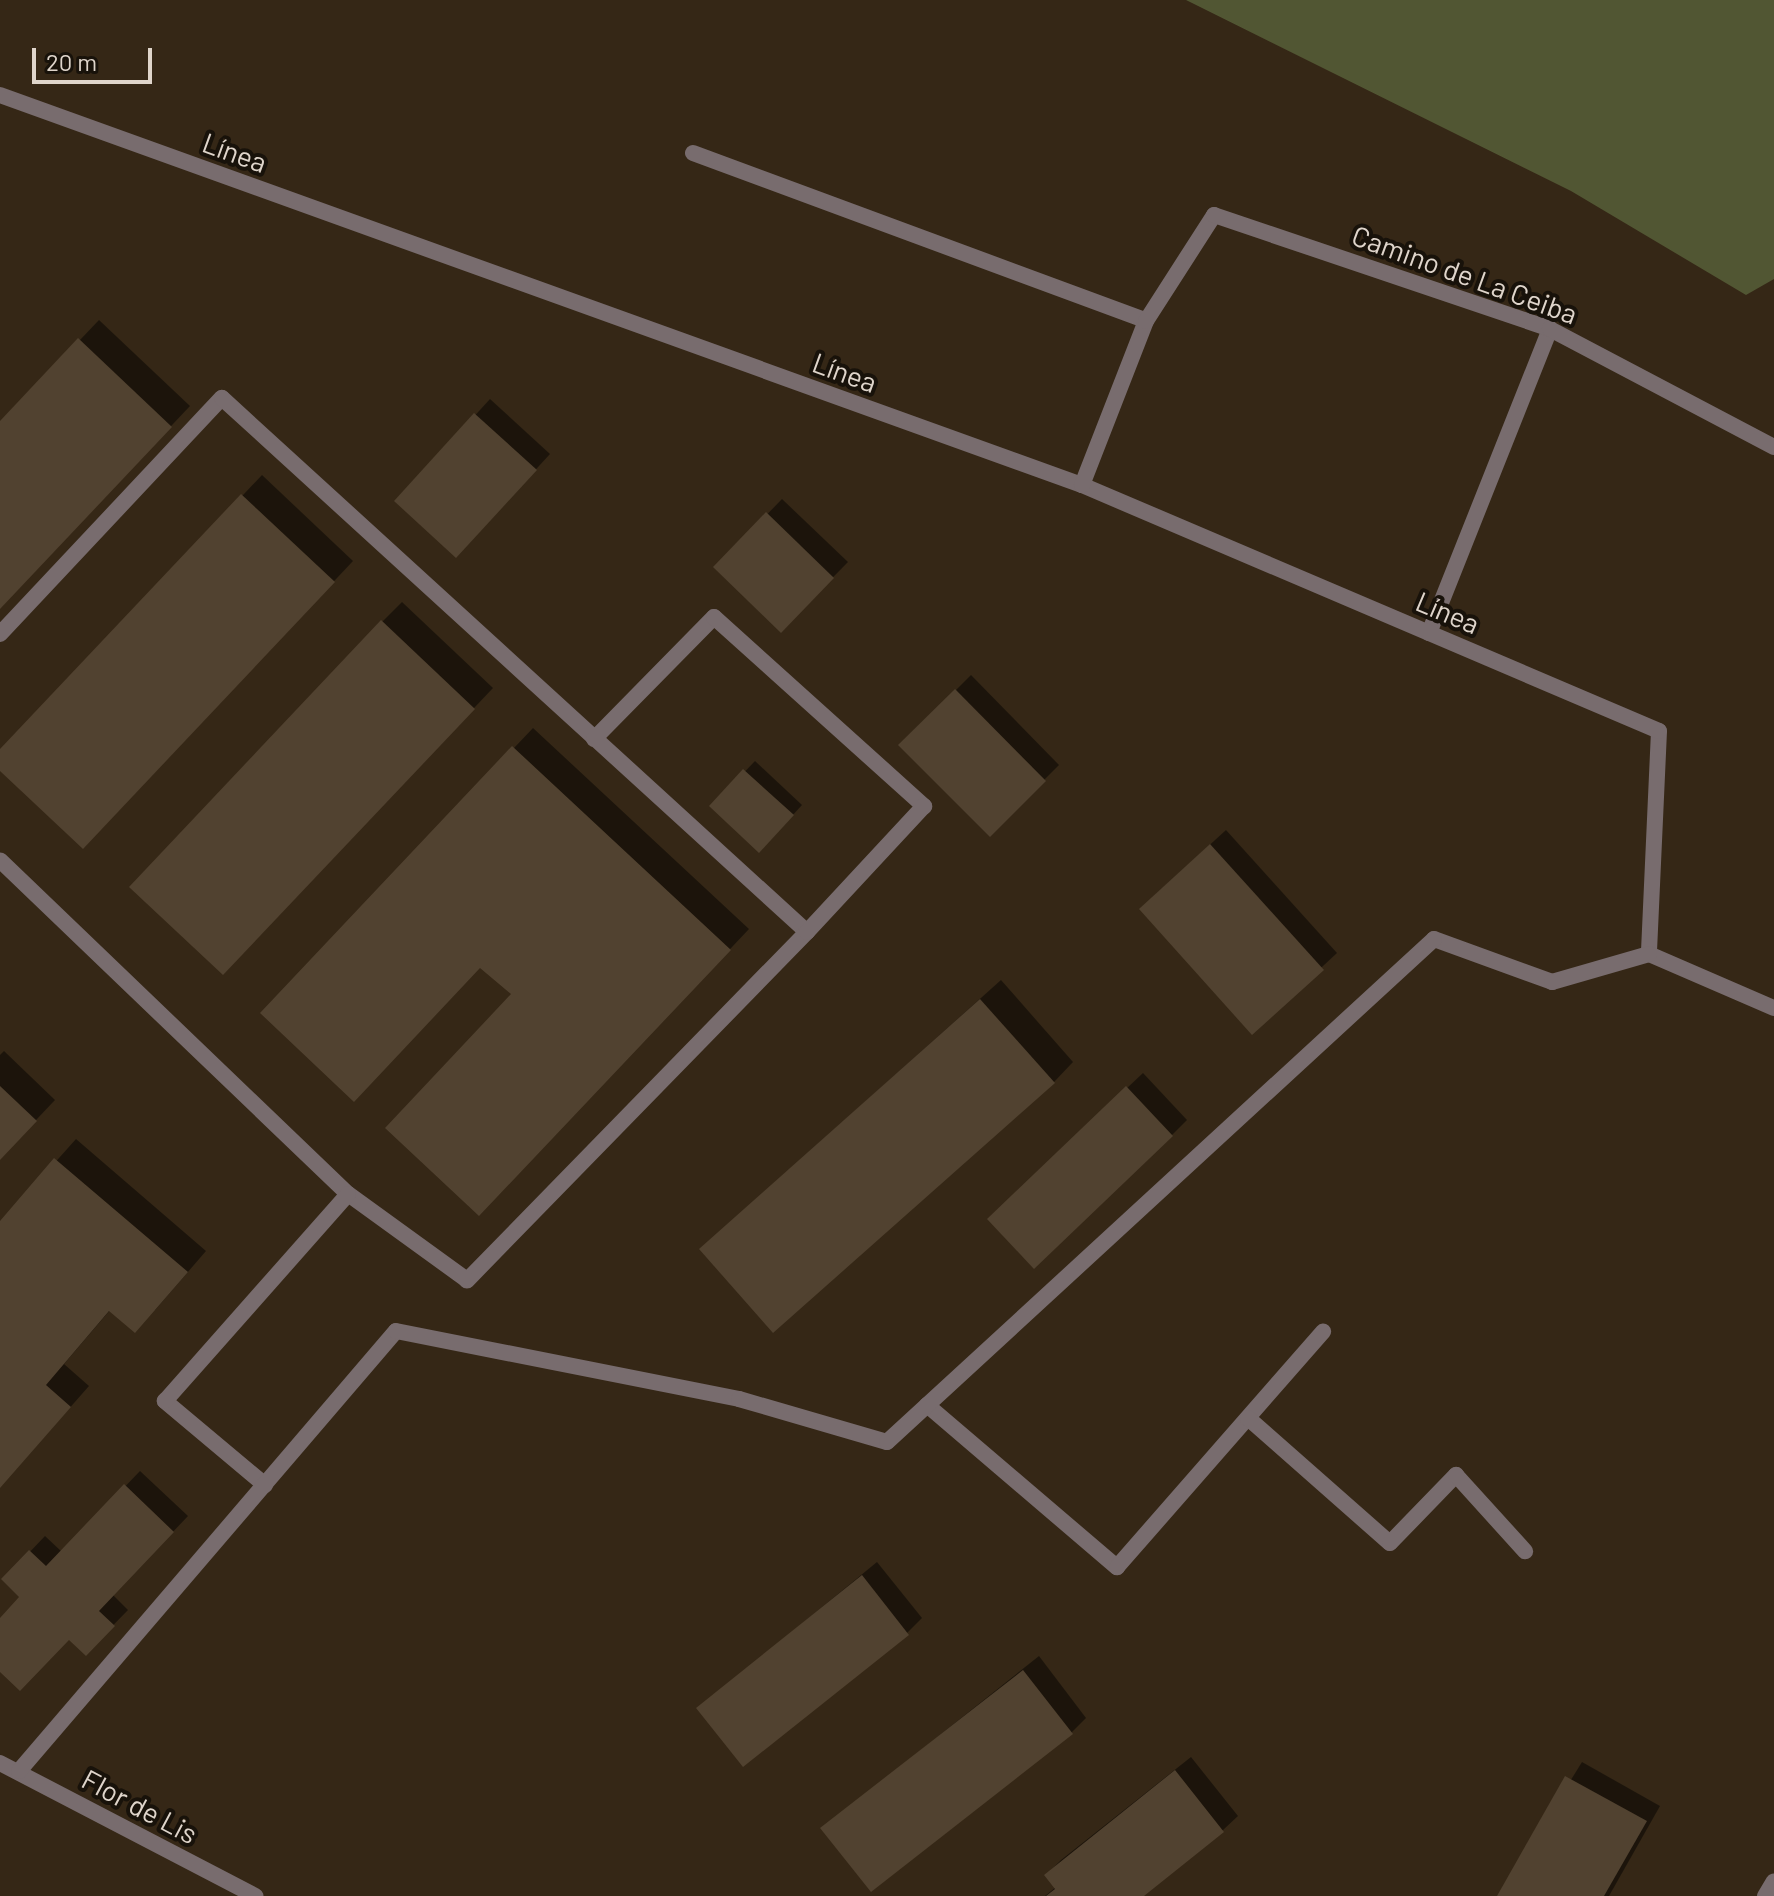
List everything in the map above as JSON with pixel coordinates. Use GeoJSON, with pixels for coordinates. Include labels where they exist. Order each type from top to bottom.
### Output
{"type":"FeatureCollection","features":[{"type":"Feature","properties":{"kind":"street","name":"Línea"},"geometry":{"type":"LineString","coordinates":[[0,95],[1082,485],[1659,731],[1649,954]]}},
{"type":"Feature","properties":{"kind":"street"},"geometry":{"type":"LineString","coordinates":[[693,153],[1146,321],[1082,485]]}},
{"type":"Feature","properties":{"kind":"street","name":"Camino de La Ceiba"},"geometry":{"type":"LineString","coordinates":[[1146,321],[1214,215],[1550,329],[1774,447]]}},
{"type":"Feature","properties":{"kind":"street"},"geometry":{"type":"LineString","coordinates":[[1429,633],[1550,329]]}},
{"type":"Feature","properties":{"kind":"street"},"geometry":{"type":"LineString","coordinates":[[0,634],[222,398],[807,932]]}},
{"type":"Feature","properties":{"kind":"street"},"geometry":{"type":"LineString","coordinates":[[0,860],[348,1194],[467,1280],[807,932],[924,806],[714,617],[594,739]]}},
{"type":"Feature","properties":{"kind":"street"},"geometry":{"type":"LineString","coordinates":[[19,1771],[396,1331],[739,1399],[887,1442],[1434,939],[1552,982],[1649,954],[1774,1008]]}},
{"type":"Feature","properties":{"kind":"street"},"geometry":{"type":"LineString","coordinates":[[265,1485],[165,1401],[348,1194]]}},
{"type":"Feature","properties":{"kind":"street"},"geometry":{"type":"LineString","coordinates":[[927,1405],[1117,1567],[1323,1332]]}},
{"type":"Feature","properties":{"kind":"street"},"geometry":{"type":"LineString","coordinates":[[1248,1418],[1390,1543],[1456,1475],[1525,1551]]}},
{"type":"Feature","properties":{"kind":"street","name":"Flor de Lis"},"geometry":{"type":"LineString","coordinates":[[0,1763],[255,1896]]}},
{"type":"Feature","properties":{"kind":"street"},"geometry":{"type":"LineString","coordinates":[[1765,1896],[1774,1881]]}},
{"type":"Feature","properties":{"kind":"green space"},"geometry":{"type":"Polygon","coordinates":[[[1186,0],[1774,0],[1774,279],[1746,295],[1571,191],[1186,0]]]}},
{"type":"Feature","properties":{"kind":"building"},"geometry":{"type":"Polygon","coordinates":[[[78,338],[172,427],[0,609],[0,421],[78,338]]]}},
{"type":"Feature","properties":{"kind":"building"},"geometry":{"type":"Polygon","coordinates":[[[474,413],[537,470],[456,558],[394,501],[474,413]]]}},
{"type":"Feature","properties":{"kind":"building"},"geometry":{"type":"Polygon","coordinates":[[[241,494],[335,582],[83,849],[0,771],[0,749],[241,494]]]}},
{"type":"Feature","properties":{"kind":"building"},"geometry":{"type":"Polygon","coordinates":[[[766,512],[834,578],[781,633],[713,567],[766,512]]]}},
{"type":"Feature","properties":{"kind":"building"},"geometry":{"type":"Polygon","coordinates":[[[381,620],[475,709],[223,975],[129,887],[381,620]]]}},
{"type":"Feature","properties":{"kind":"building"},"geometry":{"type":"Polygon","coordinates":[[[955,689],[1046,781],[990,837],[898,745],[955,689]]]}},
{"type":"Feature","properties":{"kind":"building"},"geometry":{"type":"Polygon","coordinates":[[[512,746],[731,950],[479,1216],[385,1128],[511,994],[480,968],[354,1102],[260,1013],[512,746]]]}},
{"type":"Feature","properties":{"kind":"building"},"geometry":{"type":"Polygon","coordinates":[[[743,769],[794,815],[759,853],[709,806],[743,769]]]}},
{"type":"Feature","properties":{"kind":"building"},"geometry":{"type":"Polygon","coordinates":[[[1210,844],[1324,970],[1252,1035],[1139,909],[1210,844]]]}},
{"type":"Feature","properties":{"kind":"building"},"geometry":{"type":"Polygon","coordinates":[[[980,999],[1055,1083],[773,1333],[699,1249],[980,999]]]}},
{"type":"Feature","properties":{"kind":"building"},"geometry":{"type":"Polygon","coordinates":[[[0,1086],[37,1121],[0,1160],[0,1086]]]}},
{"type":"Feature","properties":{"kind":"building"},"geometry":{"type":"Polygon","coordinates":[[[1126,1086],[1173,1136],[1034,1269],[987,1219],[1126,1086]]]}},
{"type":"Feature","properties":{"kind":"building"},"geometry":{"type":"Polygon","coordinates":[[[54,1158],[188,1272],[135,1333],[109,1311],[46,1385],[71,1407],[0,1488],[0,1221],[54,1158]]]}},
{"type":"Feature","properties":{"kind":"building"},"geometry":{"type":"Polygon","coordinates":[[[124,1484],[174,1532],[99,1611],[115,1626],[86,1656],[69,1640],[20,1691],[0,1672],[0,1618],[19,1597],[1,1579],[29,1550],[46,1566],[124,1484]]]}},
{"type":"Feature","properties":{"kind":"building"},"geometry":{"type":"Polygon","coordinates":[[[862,1575],[909,1635],[743,1767],[696,1708],[862,1575]]]}},
{"type":"Feature","properties":{"kind":"building"},"geometry":{"type":"Polygon","coordinates":[[[1023,1670],[1073,1734],[871,1892],[820,1828],[1023,1670]]]}},
{"type":"Feature","properties":{"kind":"building"},"geometry":{"type":"Polygon","coordinates":[[[1175,1770],[1224,1832],[1144,1896],[1046,1896],[1055,1889],[1044,1875],[1175,1770]]]}},
{"type":"Feature","properties":{"kind":"building"},"geometry":{"type":"Polygon","coordinates":[[[1565,1776],[1647,1821],[1604,1896],[1497,1896],[1565,1776]]]}}]}
